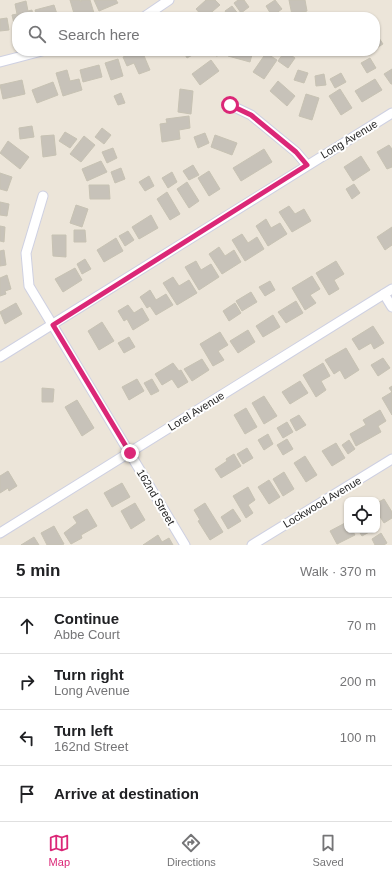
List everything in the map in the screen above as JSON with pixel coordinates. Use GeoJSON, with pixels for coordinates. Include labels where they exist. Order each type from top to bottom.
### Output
{"type":"FeatureCollection","features":[{"type":"Feature","properties":{"kind":"street"},"geometry":{"type":"LineString","coordinates":[[151,12],[169,0]]}},
{"type":"Feature","properties":{"kind":"street"},"geometry":{"type":"LineString","coordinates":[[0,62],[23,56]]}},
{"type":"Feature","properties":{"kind":"street"},"geometry":{"type":"LineString","coordinates":[[230,105],[251,115],[296,152],[307,165]]}},
{"type":"Feature","properties":{"kind":"street","name":"Long Avenue"},"geometry":{"type":"LineString","coordinates":[[0,356],[53,325],[392,113]]}},
{"type":"Feature","properties":{"kind":"street","name":"162nd Street"},"geometry":{"type":"LineString","coordinates":[[42,196],[26,253],[29,286],[185,545]]}},
{"type":"Feature","properties":{"kind":"street"},"geometry":{"type":"LineString","coordinates":[[388,292],[392,307]]}},
{"type":"Feature","properties":{"kind":"street","name":"Lorel Avenue"},"geometry":{"type":"LineString","coordinates":[[0,532],[130,453],[388,292]]}},
{"type":"Feature","properties":{"kind":"street","name":"Lockwood Avenue"},"geometry":{"type":"LineString","coordinates":[[252,545],[392,459]]}},
{"type":"Feature","properties":{"kind":"building"},"geometry":{"type":"Polygon","coordinates":[[[70,0],[80,0],[81,2],[81,0],[90,0],[94,12],[74,12],[70,0]]]}},
{"type":"Feature","properties":{"kind":"building"},"geometry":{"type":"Polygon","coordinates":[[[94,0],[116,0],[118,3],[99,11],[94,0]]]}},
{"type":"Feature","properties":{"kind":"building"},"geometry":{"type":"Polygon","coordinates":[[[206,0],[215,0],[220,5],[212,12],[199,12],[196,9],[206,0]]]}},
{"type":"Feature","properties":{"kind":"building"},"geometry":{"type":"Polygon","coordinates":[[[238,0],[244,0],[249,7],[240,12],[234,3],[238,0]]]}},
{"type":"Feature","properties":{"kind":"building"},"geometry":{"type":"Polygon","coordinates":[[[275,0],[282,9],[278,12],[270,12],[266,6],[275,0]]]}},
{"type":"Feature","properties":{"kind":"building"},"geometry":{"type":"Polygon","coordinates":[[[289,0],[305,0],[307,11],[291,12],[289,0]]]}},
{"type":"Feature","properties":{"kind":"building"},"geometry":{"type":"Polygon","coordinates":[[[26,1],[28,11],[32,10],[32,12],[17,12],[15,4],[26,1]]]}},
{"type":"Feature","properties":{"kind":"building"},"geometry":{"type":"Polygon","coordinates":[[[54,5],[56,12],[36,12],[35,10],[54,5]]]}},
{"type":"Feature","properties":{"kind":"building"},"geometry":{"type":"Polygon","coordinates":[[[232,6],[237,12],[226,12],[232,6]]]}},
{"type":"Feature","properties":{"kind":"building"},"geometry":{"type":"Polygon","coordinates":[[[7,18],[9,30],[0,31],[0,19],[7,18]]]}},
{"type":"Feature","properties":{"kind":"building"},"geometry":{"type":"Polygon","coordinates":[[[144,56],[150,70],[139,74],[134,63],[127,66],[123,57],[144,56]]]}},
{"type":"Feature","properties":{"kind":"building"},"geometry":{"type":"Polygon","coordinates":[[[228,56],[252,56],[250,62],[228,56]]]}},
{"type":"Feature","properties":{"kind":"building"},"geometry":{"type":"Polygon","coordinates":[[[264,56],[271,56],[277,60],[264,79],[253,72],[264,56]]]}},
{"type":"Feature","properties":{"kind":"building"},"geometry":{"type":"Polygon","coordinates":[[[282,56],[292,56],[295,58],[288,68],[278,61],[282,56]]]}},
{"type":"Feature","properties":{"kind":"building"},"geometry":{"type":"Polygon","coordinates":[[[370,58],[376,68],[367,73],[361,63],[370,58]]]}},
{"type":"Feature","properties":{"kind":"building"},"geometry":{"type":"Polygon","coordinates":[[[118,59],[123,76],[111,80],[105,63],[118,59]]]}},
{"type":"Feature","properties":{"kind":"building"},"geometry":{"type":"Polygon","coordinates":[[[211,60],[219,71],[200,85],[192,74],[211,60]]]}},
{"type":"Feature","properties":{"kind":"building"},"geometry":{"type":"Polygon","coordinates":[[[99,65],[102,77],[83,82],[80,70],[99,65]]]}},
{"type":"Feature","properties":{"kind":"building"},"geometry":{"type":"Polygon","coordinates":[[[392,69],[392,84],[391,84],[384,74],[392,69]]]}},
{"type":"Feature","properties":{"kind":"building"},"geometry":{"type":"Polygon","coordinates":[[[67,70],[70,81],[79,79],[82,90],[63,96],[56,73],[67,70]]]}},
{"type":"Feature","properties":{"kind":"building"},"geometry":{"type":"Polygon","coordinates":[[[298,70],[308,73],[304,83],[294,80],[298,70]]]}},
{"type":"Feature","properties":{"kind":"building"},"geometry":{"type":"Polygon","coordinates":[[[341,73],[346,82],[335,88],[330,79],[341,73]]]}},
{"type":"Feature","properties":{"kind":"building"},"geometry":{"type":"Polygon","coordinates":[[[324,74],[326,85],[316,86],[315,76],[324,74]]]}},
{"type":"Feature","properties":{"kind":"building"},"geometry":{"type":"Polygon","coordinates":[[[375,79],[382,90],[362,102],[355,91],[375,79]]]}},
{"type":"Feature","properties":{"kind":"building"},"geometry":{"type":"Polygon","coordinates":[[[22,80],[25,94],[3,99],[0,85],[22,80]]]}},
{"type":"Feature","properties":{"kind":"building"},"geometry":{"type":"Polygon","coordinates":[[[278,81],[295,96],[287,106],[270,91],[278,81]]]}},
{"type":"Feature","properties":{"kind":"building"},"geometry":{"type":"Polygon","coordinates":[[[53,82],[58,95],[37,103],[32,90],[53,82]]]}},
{"type":"Feature","properties":{"kind":"building"},"geometry":{"type":"Polygon","coordinates":[[[180,89],[193,91],[191,114],[178,112],[180,89]]]}},
{"type":"Feature","properties":{"kind":"building"},"geometry":{"type":"Polygon","coordinates":[[[340,89],[352,108],[341,115],[329,96],[340,89]]]}},
{"type":"Feature","properties":{"kind":"building"},"geometry":{"type":"Polygon","coordinates":[[[121,93],[125,103],[118,105],[114,96],[121,93]]]}},
{"type":"Feature","properties":{"kind":"building"},"geometry":{"type":"Polygon","coordinates":[[[306,94],[319,98],[312,120],[299,116],[306,94]]]}},
{"type":"Feature","properties":{"kind":"building"},"geometry":{"type":"Polygon","coordinates":[[[189,116],[190,128],[179,130],[180,139],[162,142],[160,124],[167,123],[166,119],[189,116]]]}},
{"type":"Feature","properties":{"kind":"building"},"geometry":{"type":"Polygon","coordinates":[[[32,126],[34,137],[20,139],[19,128],[32,126]]]}},
{"type":"Feature","properties":{"kind":"building"},"geometry":{"type":"Polygon","coordinates":[[[102,128],[111,135],[104,144],[95,137],[102,128]]]}},
{"type":"Feature","properties":{"kind":"building"},"geometry":{"type":"Polygon","coordinates":[[[65,132],[77,139],[70,148],[59,141],[65,132]]]}},
{"type":"Feature","properties":{"kind":"building"},"geometry":{"type":"Polygon","coordinates":[[[205,133],[209,143],[198,148],[194,137],[205,133]]]}},
{"type":"Feature","properties":{"kind":"building"},"geometry":{"type":"Polygon","coordinates":[[[54,135],[56,155],[43,157],[41,136],[54,135]]]}},
{"type":"Feature","properties":{"kind":"building"},"geometry":{"type":"Polygon","coordinates":[[[215,135],[237,143],[232,155],[211,147],[215,135]]]}},
{"type":"Feature","properties":{"kind":"building"},"geometry":{"type":"Polygon","coordinates":[[[84,136],[95,145],[81,162],[70,154],[84,136]]]}},
{"type":"Feature","properties":{"kind":"building"},"geometry":{"type":"Polygon","coordinates":[[[8,141],[29,157],[20,169],[0,153],[8,141]]]}},
{"type":"Feature","properties":{"kind":"building"},"geometry":{"type":"Polygon","coordinates":[[[389,145],[392,149],[392,167],[387,169],[377,152],[389,145]]]}},
{"type":"Feature","properties":{"kind":"building"},"geometry":{"type":"Polygon","coordinates":[[[113,148],[117,158],[107,163],[102,152],[113,148]]]}},
{"type":"Feature","properties":{"kind":"building"},"geometry":{"type":"Polygon","coordinates":[[[264,149],[272,162],[241,181],[233,168],[264,149]]]}},
{"type":"Feature","properties":{"kind":"building"},"geometry":{"type":"Polygon","coordinates":[[[361,156],[370,170],[353,181],[344,167],[361,156]]]}},
{"type":"Feature","properties":{"kind":"building"},"geometry":{"type":"Polygon","coordinates":[[[101,161],[107,172],[87,181],[82,169],[101,161]]]}},
{"type":"Feature","properties":{"kind":"building"},"geometry":{"type":"Polygon","coordinates":[[[193,165],[199,175],[189,180],[183,171],[193,165]]]}},
{"type":"Feature","properties":{"kind":"building"},"geometry":{"type":"Polygon","coordinates":[[[121,168],[125,179],[115,183],[111,172],[121,168]]]}},
{"type":"Feature","properties":{"kind":"building"},"geometry":{"type":"Polygon","coordinates":[[[209,171],[220,189],[209,196],[198,178],[209,171]]]}},
{"type":"Feature","properties":{"kind":"building"},"geometry":{"type":"Polygon","coordinates":[[[172,172],[177,182],[168,188],[162,178],[172,172]]]}},
{"type":"Feature","properties":{"kind":"building"},"geometry":{"type":"Polygon","coordinates":[[[0,173],[12,177],[7,191],[0,189],[0,173]]]}},
{"type":"Feature","properties":{"kind":"building"},"geometry":{"type":"Polygon","coordinates":[[[149,176],[154,186],[145,191],[139,182],[149,176]]]}},
{"type":"Feature","properties":{"kind":"building"},"geometry":{"type":"Polygon","coordinates":[[[187,182],[199,201],[189,208],[177,189],[187,182]]]}},
{"type":"Feature","properties":{"kind":"building"},"geometry":{"type":"Polygon","coordinates":[[[354,184],[360,193],[352,199],[346,189],[354,184]]]}},
{"type":"Feature","properties":{"kind":"building"},"geometry":{"type":"Polygon","coordinates":[[[89,185],[109,185],[110,199],[90,199],[89,185]]]}},
{"type":"Feature","properties":{"kind":"building"},"geometry":{"type":"Polygon","coordinates":[[[167,192],[180,214],[170,220],[157,199],[167,192]]]}},
{"type":"Feature","properties":{"kind":"building"},"geometry":{"type":"Polygon","coordinates":[[[0,202],[9,204],[7,216],[0,215],[0,202]]]}},
{"type":"Feature","properties":{"kind":"building"},"geometry":{"type":"Polygon","coordinates":[[[76,205],[88,209],[82,227],[70,223],[76,205]]]}},
{"type":"Feature","properties":{"kind":"building"},"geometry":{"type":"Polygon","coordinates":[[[289,206],[295,214],[304,209],[311,221],[292,232],[279,212],[289,206]]]}},
{"type":"Feature","properties":{"kind":"building"},"geometry":{"type":"Polygon","coordinates":[[[151,215],[158,228],[139,239],[132,227],[151,215]]]}},
{"type":"Feature","properties":{"kind":"building"},"geometry":{"type":"Polygon","coordinates":[[[266,219],[271,228],[280,223],[287,234],[268,246],[256,226],[266,219]]]}},
{"type":"Feature","properties":{"kind":"building"},"geometry":{"type":"Polygon","coordinates":[[[0,226],[5,227],[4,242],[0,241],[0,226]]]}},
{"type":"Feature","properties":{"kind":"building"},"geometry":{"type":"Polygon","coordinates":[[[392,227],[392,245],[385,250],[377,237],[392,227]]]}},
{"type":"Feature","properties":{"kind":"building"},"geometry":{"type":"Polygon","coordinates":[[[74,230],[85,230],[86,242],[74,242],[74,230]]]}},
{"type":"Feature","properties":{"kind":"building"},"geometry":{"type":"Polygon","coordinates":[[[128,231],[134,240],[125,246],[119,236],[128,231]]]}},
{"type":"Feature","properties":{"kind":"building"},"geometry":{"type":"Polygon","coordinates":[[[242,234],[248,243],[257,237],[264,249],[245,261],[232,240],[242,234]]]}},
{"type":"Feature","properties":{"kind":"building"},"geometry":{"type":"Polygon","coordinates":[[[52,235],[66,235],[66,257],[53,256],[52,235]]]}},
{"type":"Feature","properties":{"kind":"building"},"geometry":{"type":"Polygon","coordinates":[[[116,238],[123,251],[104,262],[97,250],[116,238]]]}},
{"type":"Feature","properties":{"kind":"building"},"geometry":{"type":"Polygon","coordinates":[[[219,247],[225,256],[234,250],[241,262],[222,274],[209,254],[219,247]]]}},
{"type":"Feature","properties":{"kind":"building"},"geometry":{"type":"Polygon","coordinates":[[[4,250],[6,265],[0,266],[0,251],[4,250]]]}},
{"type":"Feature","properties":{"kind":"building"},"geometry":{"type":"Polygon","coordinates":[[[85,259],[91,269],[82,274],[77,264],[85,259]]]}},
{"type":"Feature","properties":{"kind":"building"},"geometry":{"type":"Polygon","coordinates":[[[196,261],[201,270],[211,264],[219,277],[199,290],[185,267],[196,261]]]}},
{"type":"Feature","properties":{"kind":"building"},"geometry":{"type":"Polygon","coordinates":[[[336,261],[344,274],[334,280],[339,289],[329,295],[316,273],[336,261]]]}},
{"type":"Feature","properties":{"kind":"building"},"geometry":{"type":"Polygon","coordinates":[[[75,268],[82,280],[63,292],[55,279],[75,268]]]}},
{"type":"Feature","properties":{"kind":"building"},"geometry":{"type":"Polygon","coordinates":[[[7,275],[11,289],[5,291],[6,294],[0,296],[0,278],[7,275]]]}},
{"type":"Feature","properties":{"kind":"building"},"geometry":{"type":"Polygon","coordinates":[[[312,276],[320,289],[310,295],[316,303],[305,310],[292,288],[312,276]]]}},
{"type":"Feature","properties":{"kind":"building"},"geometry":{"type":"Polygon","coordinates":[[[173,277],[179,286],[189,280],[197,293],[177,305],[163,283],[173,277]]]}},
{"type":"Feature","properties":{"kind":"building"},"geometry":{"type":"Polygon","coordinates":[[[270,281],[275,290],[265,296],[259,287],[270,281]]]}},
{"type":"Feature","properties":{"kind":"building"},"geometry":{"type":"Polygon","coordinates":[[[150,290],[156,300],[166,294],[173,305],[156,315],[150,306],[147,308],[140,297],[150,290]]]}},
{"type":"Feature","properties":{"kind":"building"},"geometry":{"type":"Polygon","coordinates":[[[251,292],[257,302],[242,311],[236,301],[251,292]]]}},
{"type":"Feature","properties":{"kind":"building"},"geometry":{"type":"Polygon","coordinates":[[[296,301],[303,313],[286,323],[278,312],[296,301]]]}},
{"type":"Feature","properties":{"kind":"building"},"geometry":{"type":"Polygon","coordinates":[[[16,303],[22,314],[5,324],[0,312],[16,303]]]}},
{"type":"Feature","properties":{"kind":"building"},"geometry":{"type":"Polygon","coordinates":[[[235,303],[241,313],[229,321],[223,311],[235,303]]]}},
{"type":"Feature","properties":{"kind":"building"},"geometry":{"type":"Polygon","coordinates":[[[128,305],[134,313],[142,308],[149,320],[133,330],[127,319],[124,321],[118,311],[128,305]]]}},
{"type":"Feature","properties":{"kind":"building"},"geometry":{"type":"Polygon","coordinates":[[[273,315],[280,327],[263,337],[256,326],[273,315]]]}},
{"type":"Feature","properties":{"kind":"building"},"geometry":{"type":"Polygon","coordinates":[[[102,322],[114,341],[99,350],[88,331],[102,322]]]}},
{"type":"Feature","properties":{"kind":"building"},"geometry":{"type":"Polygon","coordinates":[[[373,326],[384,343],[374,349],[371,343],[359,350],[352,339],[373,326]]]}},
{"type":"Feature","properties":{"kind":"building"},"geometry":{"type":"Polygon","coordinates":[[[248,330],[255,342],[238,353],[230,341],[248,330]]]}},
{"type":"Feature","properties":{"kind":"building"},"geometry":{"type":"Polygon","coordinates":[[[220,332],[228,345],[218,351],[224,360],[213,366],[200,344],[220,332]]]}},
{"type":"Feature","properties":{"kind":"building"},"geometry":{"type":"Polygon","coordinates":[[[129,337],[135,347],[124,353],[118,343],[129,337]]]}},
{"type":"Feature","properties":{"kind":"building"},"geometry":{"type":"Polygon","coordinates":[[[346,348],[359,370],[345,379],[340,370],[334,374],[325,360],[346,348]]]}},
{"type":"Feature","properties":{"kind":"building"},"geometry":{"type":"Polygon","coordinates":[[[383,358],[390,368],[378,376],[371,365],[383,358]]]}},
{"type":"Feature","properties":{"kind":"building"},"geometry":{"type":"Polygon","coordinates":[[[202,359],[209,370],[192,381],[184,369],[202,359]]]}},
{"type":"Feature","properties":{"kind":"building"},"geometry":{"type":"Polygon","coordinates":[[[173,363],[179,371],[181,370],[188,382],[178,388],[172,379],[162,385],[155,374],[173,363]]]}},
{"type":"Feature","properties":{"kind":"building"},"geometry":{"type":"Polygon","coordinates":[[[323,363],[330,376],[321,381],[326,390],[316,397],[303,375],[323,363]]]}},
{"type":"Feature","properties":{"kind":"building"},"geometry":{"type":"Polygon","coordinates":[[[137,379],[144,391],[129,400],[122,387],[137,379]]]}},
{"type":"Feature","properties":{"kind":"building"},"geometry":{"type":"Polygon","coordinates":[[[152,379],[159,391],[151,395],[144,383],[152,379]]]}},
{"type":"Feature","properties":{"kind":"building"},"geometry":{"type":"Polygon","coordinates":[[[300,381],[308,393],[290,404],[282,392],[300,381]]]}},
{"type":"Feature","properties":{"kind":"building"},"geometry":{"type":"Polygon","coordinates":[[[42,388],[54,389],[53,402],[42,402],[42,388]]]}},
{"type":"Feature","properties":{"kind":"building"},"geometry":{"type":"Polygon","coordinates":[[[392,392],[392,415],[382,398],[392,392]]]}},
{"type":"Feature","properties":{"kind":"building"},"geometry":{"type":"Polygon","coordinates":[[[264,396],[277,416],[264,424],[252,403],[264,396]]]}},
{"type":"Feature","properties":{"kind":"building"},"geometry":{"type":"Polygon","coordinates":[[[77,400],[94,428],[82,436],[65,407],[77,400]]]}},
{"type":"Feature","properties":{"kind":"building"},"geometry":{"type":"Polygon","coordinates":[[[246,408],[257,427],[245,434],[234,415],[246,408]]]}},
{"type":"Feature","properties":{"kind":"building"},"geometry":{"type":"Polygon","coordinates":[[[380,410],[386,421],[378,426],[381,432],[356,446],[350,434],[366,425],[363,420],[380,410]]]}},
{"type":"Feature","properties":{"kind":"building"},"geometry":{"type":"Polygon","coordinates":[[[299,415],[306,425],[296,431],[290,420],[299,415]]]}},
{"type":"Feature","properties":{"kind":"building"},"geometry":{"type":"Polygon","coordinates":[[[287,422],[293,432],[283,438],[277,428],[287,422]]]}},
{"type":"Feature","properties":{"kind":"building"},"geometry":{"type":"Polygon","coordinates":[[[268,434],[273,444],[264,450],[258,440],[268,434]]]}},
{"type":"Feature","properties":{"kind":"building"},"geometry":{"type":"Polygon","coordinates":[[[287,439],[293,449],[283,455],[277,445],[287,439]]]}},
{"type":"Feature","properties":{"kind":"building"},"geometry":{"type":"Polygon","coordinates":[[[349,440],[355,449],[348,454],[342,445],[349,440]]]}},
{"type":"Feature","properties":{"kind":"building"},"geometry":{"type":"Polygon","coordinates":[[[336,443],[345,458],[332,466],[322,451],[336,443]]]}},
{"type":"Feature","properties":{"kind":"building"},"geometry":{"type":"Polygon","coordinates":[[[247,448],[253,458],[243,464],[237,454],[247,448]]]}},
{"type":"Feature","properties":{"kind":"building"},"geometry":{"type":"Polygon","coordinates":[[[234,454],[241,466],[221,478],[215,469],[234,454]]]}},
{"type":"Feature","properties":{"kind":"building"},"geometry":{"type":"Polygon","coordinates":[[[305,456],[317,475],[306,482],[294,463],[305,456]]]}},
{"type":"Feature","properties":{"kind":"building"},"geometry":{"type":"Polygon","coordinates":[[[8,471],[17,486],[9,491],[8,488],[0,493],[0,476],[8,471]]]}},
{"type":"Feature","properties":{"kind":"building"},"geometry":{"type":"Polygon","coordinates":[[[284,472],[294,489],[283,496],[273,479],[284,472]]]}},
{"type":"Feature","properties":{"kind":"building"},"geometry":{"type":"Polygon","coordinates":[[[269,480],[280,497],[269,504],[258,487],[269,480]]]}},
{"type":"Feature","properties":{"kind":"building"},"geometry":{"type":"Polygon","coordinates":[[[122,483],[130,497],[112,507],[104,493],[122,483]]]}},
{"type":"Feature","properties":{"kind":"building"},"geometry":{"type":"Polygon","coordinates":[[[248,487],[255,500],[248,505],[253,513],[246,518],[233,496],[248,487]]]}},
{"type":"Feature","properties":{"kind":"building"},"geometry":{"type":"Polygon","coordinates":[[[384,499],[392,512],[392,518],[384,523],[380,517],[380,501],[384,499]]]}},
{"type":"Feature","properties":{"kind":"building"},"geometry":{"type":"Polygon","coordinates":[[[135,503],[145,520],[131,529],[121,511],[135,503]]]}},
{"type":"Feature","properties":{"kind":"building"},"geometry":{"type":"Polygon","coordinates":[[[205,503],[223,532],[210,540],[198,521],[200,520],[194,510],[205,503]]]}},
{"type":"Feature","properties":{"kind":"building"},"geometry":{"type":"Polygon","coordinates":[[[87,509],[97,526],[81,535],[82,538],[71,544],[64,533],[77,523],[73,517],[87,509]]]}},
{"type":"Feature","properties":{"kind":"building"},"geometry":{"type":"Polygon","coordinates":[[[233,509],[241,521],[228,529],[221,517],[233,509]]]}},
{"type":"Feature","properties":{"kind":"building"},"geometry":{"type":"Polygon","coordinates":[[[344,524],[344,533],[354,533],[355,535],[337,544],[330,531],[344,524]]]}},
{"type":"Feature","properties":{"kind":"building"},"geometry":{"type":"Polygon","coordinates":[[[54,526],[64,544],[62,545],[47,545],[41,533],[54,526]]]}},
{"type":"Feature","properties":{"kind":"building"},"geometry":{"type":"Polygon","coordinates":[[[360,533],[368,533],[362,536],[360,533]]]}},
{"type":"Feature","properties":{"kind":"building"},"geometry":{"type":"Polygon","coordinates":[[[381,533],[387,543],[384,545],[375,545],[372,539],[381,533]]]}},
{"type":"Feature","properties":{"kind":"building"},"geometry":{"type":"Polygon","coordinates":[[[158,535],[162,542],[169,538],[173,545],[143,545],[158,535]]]}},
{"type":"Feature","properties":{"kind":"building"},"geometry":{"type":"Polygon","coordinates":[[[34,537],[39,545],[21,545],[34,537]]]}},
{"type":"Feature","properties":{"kind":"route"},"geometry":{"type":"LineString","coordinates":[[130,453],[53,325],[307,165],[296,152],[251,115],[230,105]]}}]}
